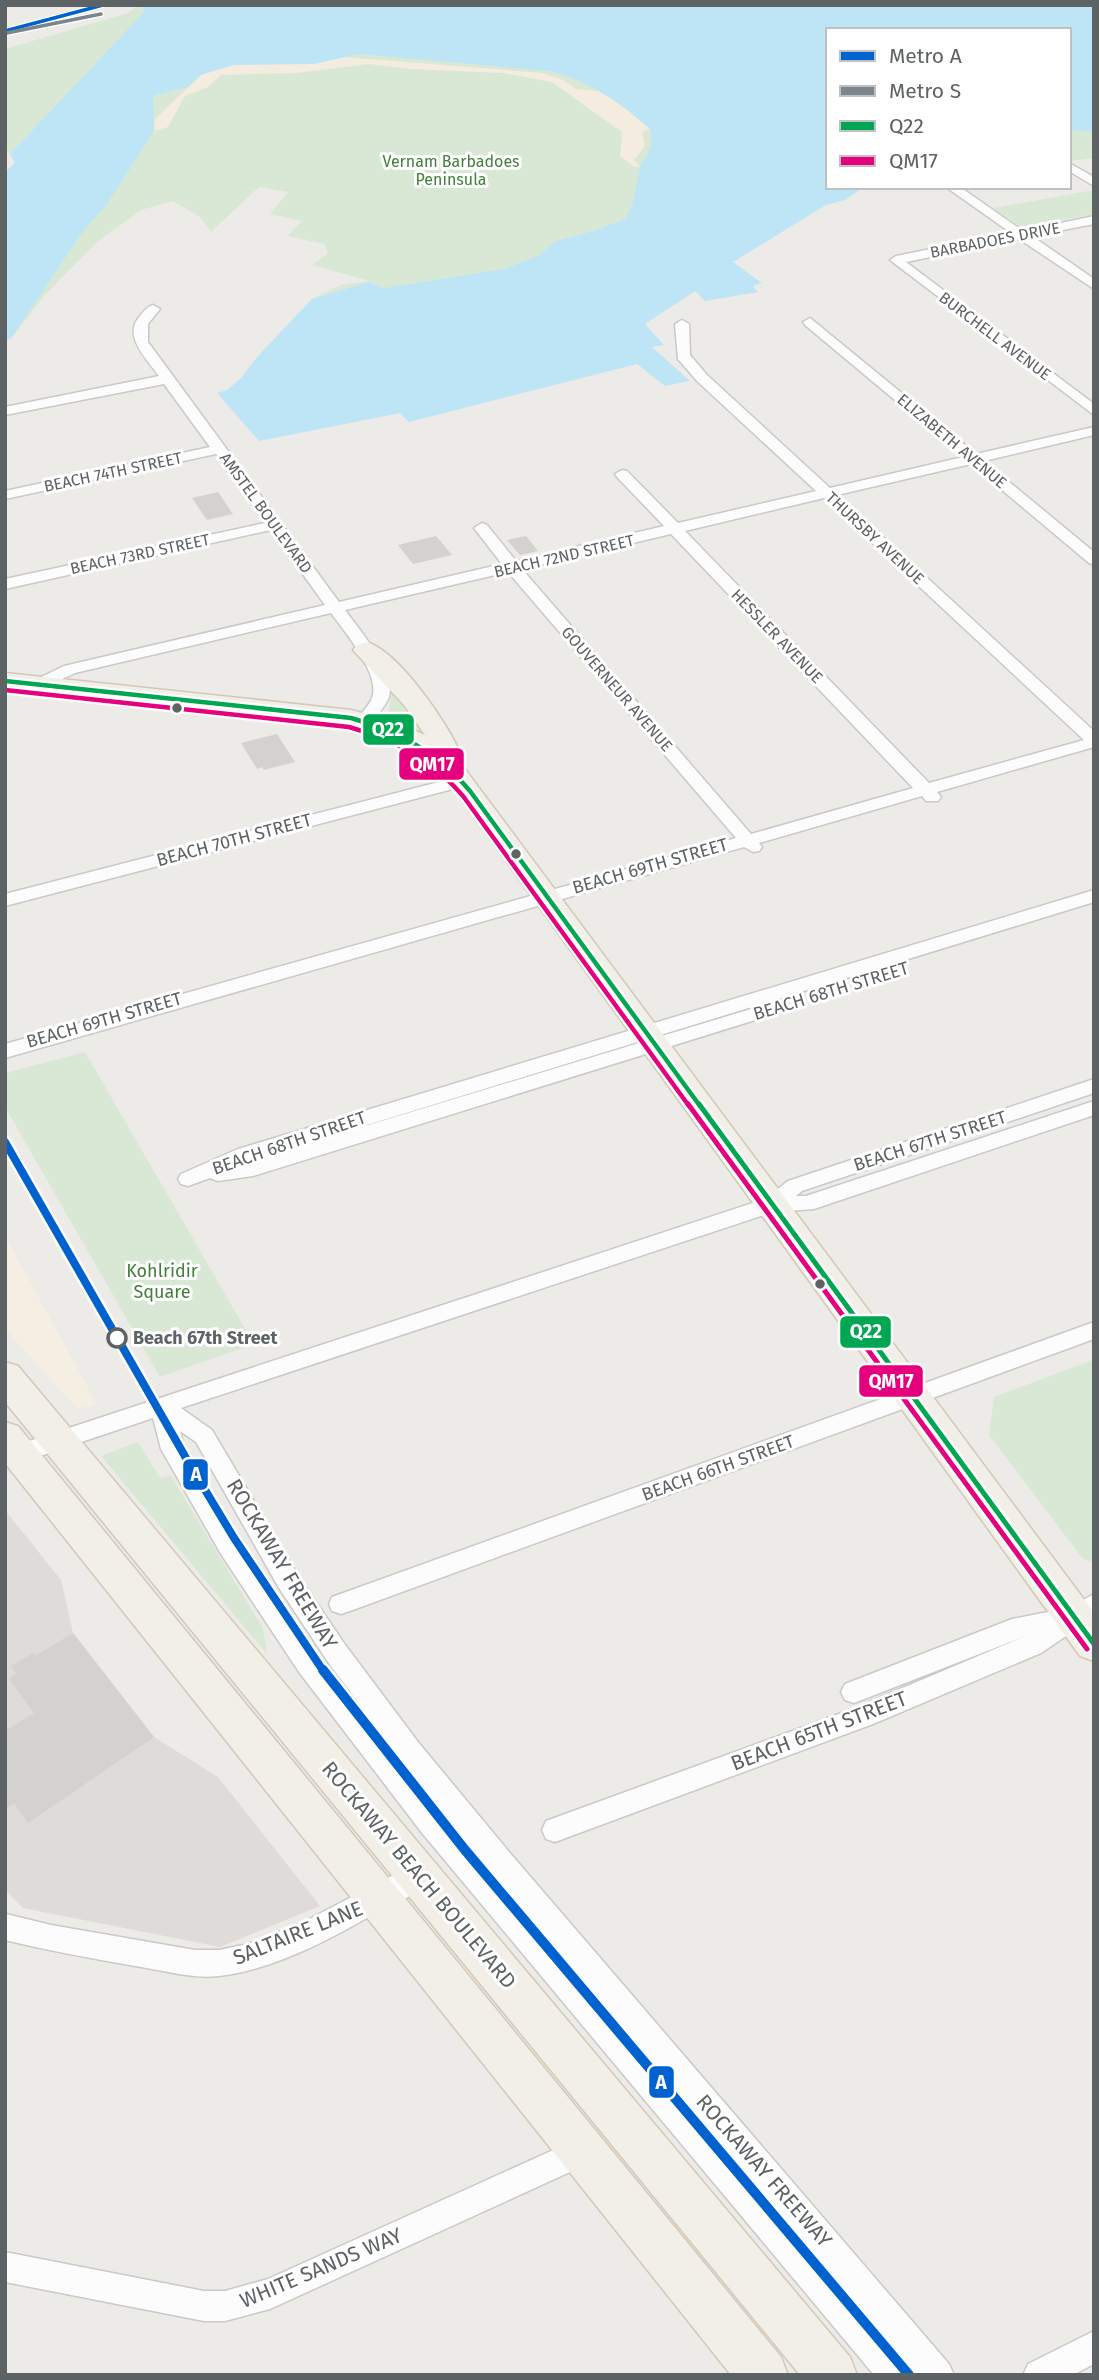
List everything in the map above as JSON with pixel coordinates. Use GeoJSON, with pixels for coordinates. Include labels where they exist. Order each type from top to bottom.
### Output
{"type":"FeatureCollection","features":[{"type":"Feature","properties":{"kind":"main road"},"geometry":{"type":"LineString","coordinates":[[366,650],[392,672],[444,742],[456,774]]}},
{"type":"Feature","properties":{"kind":"main road"},"geometry":{"type":"LineString","coordinates":[[5,681],[364,721],[415,738],[433,750],[456,774],[913,1396],[1087,1622]]}},
{"type":"Feature","properties":{"kind":"main road","name":"ROCKAWAY BEACH BOULEVARD"},"geometry":{"type":"LineString","coordinates":[[5,1376],[832,2375]]}},
{"type":"Feature","properties":{"kind":"main road"},"geometry":{"type":"LineString","coordinates":[[10,1449],[763,2375]]}},
{"type":"Feature","properties":{"kind":"street"},"geometry":{"type":"LineString","coordinates":[[1071,167],[1094,182]]}},
{"type":"Feature","properties":{"kind":"street"},"geometry":{"type":"LineString","coordinates":[[955,189],[1094,285]]}},
{"type":"Feature","properties":{"kind":"street","name":"BARBADOES DRIVE"},"geometry":{"type":"LineString","coordinates":[[896,260],[1094,220]]}},
{"type":"Feature","properties":{"kind":"street","name":"BURCHELL AVENUE"},"geometry":{"type":"LineString","coordinates":[[896,260],[1094,411]]}},
{"type":"Feature","properties":{"kind":"street","name":"AMSTEL BOULEVARD"},"geometry":{"type":"LineString","coordinates":[[153,309],[141,323],[140,339],[366,650],[378,674],[382,691],[379,702],[364,721]]}},
{"type":"Feature","properties":{"kind":"street","name":"ELIZABETH AVENUE"},"geometry":{"type":"LineString","coordinates":[[810,322],[1094,560]]}},
{"type":"Feature","properties":{"kind":"street","name":"THURSBY AVENUE"},"geometry":{"type":"LineString","coordinates":[[682,324],[681,349],[685,359],[1094,741]]}},
{"type":"Feature","properties":{"kind":"street"},"geometry":{"type":"LineString","coordinates":[[5,411],[167,379]]}},
{"type":"Feature","properties":{"kind":"street","name":"BEACH 72ND STREET"},"geometry":{"type":"LineString","coordinates":[[37,685],[70,669],[514,568],[1094,431]]}},
{"type":"Feature","properties":{"kind":"street","name":"BEACH 74TH STREET"},"geometry":{"type":"LineString","coordinates":[[5,495],[220,449]]}},
{"type":"Feature","properties":{"kind":"street","name":"HESSLER AVENUE"},"geometry":{"type":"LineString","coordinates":[[622,474],[929,794]]}},
{"type":"Feature","properties":{"kind":"street","name":"BEACH 73RD STREET"},"geometry":{"type":"LineString","coordinates":[[5,584],[275,525]]}},
{"type":"Feature","properties":{"kind":"street","name":"GOUVERNEUR AVENUE"},"geometry":{"type":"LineString","coordinates":[[482,528],[751,844]]}},
{"type":"Feature","properties":{"kind":"street","name":"BEACH 69TH STREET"},"geometry":{"type":"LineString","coordinates":[[929,794],[1094,741]]}},
{"type":"Feature","properties":{"kind":"street","name":"BEACH 69TH STREET"},"geometry":{"type":"LineString","coordinates":[[5,1051],[929,794],[1094,754]]}},
{"type":"Feature","properties":{"kind":"street","name":"BEACH 70TH STREET"},"geometry":{"type":"LineString","coordinates":[[5,900],[456,774]]}},
{"type":"Feature","properties":{"kind":"street","name":"BEACH 68TH STREET"},"geometry":{"type":"LineString","coordinates":[[1094,896],[651,1038],[253,1168],[188,1179],[245,1154],[651,1038],[1094,910]]}},
{"type":"Feature","properties":{"kind":"street","name":"BEACH 69TH STREET"},"geometry":{"type":"LineString","coordinates":[[5,1058],[16,1058],[550,901]]}},
{"type":"Feature","properties":{"kind":"street","name":"BEACH 67TH STREET"},"geometry":{"type":"LineString","coordinates":[[772,1204],[794,1186],[1094,1086]]}},
{"type":"Feature","properties":{"kind":"street","name":"BEACH 67TH STREET"},"geometry":{"type":"LineString","coordinates":[[10,1449],[58,1440],[772,1204],[807,1204],[1094,1108]]}},
{"type":"Feature","properties":{"kind":"street","name":"BEACH 66TH STREET"},"geometry":{"type":"LineString","coordinates":[[341,1604],[1094,1330]]}},
{"type":"Feature","properties":{"kind":"street","name":"ROCKAWAY FREEWAY"},"geometry":{"type":"LineString","coordinates":[[161,1406],[173,1449],[230,1546],[308,1664],[364,1740],[432,1825],[895,2375]]}},
{"type":"Feature","properties":{"kind":"street","name":"ROCKAWAY FREEWAY"},"geometry":{"type":"LineString","coordinates":[[161,1406],[204,1436],[288,1581],[337,1654],[409,1750],[500,1862],[938,2375]]}},
{"type":"Feature","properties":{"kind":"street","name":"BEACH 65TH STREET"},"geometry":{"type":"LineString","coordinates":[[854,1692],[1021,1626],[1087,1622]]}},
{"type":"Feature","properties":{"kind":"street","name":"BEACH 65TH STREET"},"geometry":{"type":"LineString","coordinates":[[555,1830],[876,1710],[1087,1622]]}},
{"type":"Feature","properties":{"kind":"street","name":"SALTAIRE LANE"},"geometry":{"type":"LineString","coordinates":[[5,1928],[195,1963],[216,1964],[254,1954],[320,1929],[378,1899],[418,1874]]}},
{"type":"Feature","properties":{"kind":"street","name":"WHITE SANDS WAY"},"geometry":{"type":"LineString","coordinates":[[5,2267],[204,2306],[225,2306],[270,2294],[582,2152]]}},
{"type":"Feature","properties":{"kind":"street"},"geometry":{"type":"LineString","coordinates":[[1039,2375],[1094,2347]]}},
{"type":"Feature","properties":{"kind":"shaded area"},"geometry":{"type":"Polygon","coordinates":[[[5,1236],[97,1404],[77,1409],[5,1329],[5,1236]]]}},
{"type":"Feature","properties":{"kind":"shaded area"},"geometry":{"type":"Polygon","coordinates":[[[5,1510],[61,1580],[73,1633],[154,1737],[218,1777],[320,1906],[220,1947],[23,1908],[5,1890],[5,1510]]]}},
{"type":"Feature","properties":{"kind":"green space"},"geometry":{"type":"Polygon","coordinates":[[[139,5],[146,11],[10,154],[5,148],[5,49],[128,13],[139,5]]]}},
{"type":"Feature","properties":{"kind":"green space","name":"Vernam Barbadoes Peninsula"},"geometry":{"type":"Polygon","coordinates":[[[340,50],[452,59],[577,74],[628,102],[657,130],[650,207],[539,265],[387,291],[369,282],[312,299],[341,285],[369,281],[312,265],[328,253],[324,244],[287,236],[302,221],[270,214],[288,192],[259,187],[211,232],[200,217],[173,201],[141,210],[95,244],[44,296],[11,339],[26,317],[140,97],[173,80],[340,50]]]}},
{"type":"Feature","properties":{"kind":"green space"},"geometry":{"type":"Polygon","coordinates":[[[1094,97],[1094,158],[1071,161],[1071,106],[1094,97]]]}},
{"type":"Feature","properties":{"kind":"green space"},"geometry":{"type":"Polygon","coordinates":[[[1094,190],[1094,214],[1022,228],[993,208],[1094,190]]]}},
{"type":"Feature","properties":{"kind":"green space"},"geometry":{"type":"Polygon","coordinates":[[[393,688],[432,737],[387,719],[393,688]]]}},
{"type":"Feature","properties":{"kind":"green space","name":"Kohlridir Square"},"geometry":{"type":"Polygon","coordinates":[[[85,1052],[254,1344],[160,1377],[5,1107],[5,1073],[85,1052]]]}},
{"type":"Feature","properties":{"kind":"green space"},"geometry":{"type":"Polygon","coordinates":[[[1094,1360],[1094,1563],[1083,1559],[989,1435],[994,1397],[1094,1360]]]}},
{"type":"Feature","properties":{"kind":"green space"},"geometry":{"type":"Polygon","coordinates":[[[138,1442],[160,1478],[171,1476],[263,1628],[267,1654],[101,1456],[138,1442]]]}},
{"type":"Feature","properties":{"kind":"sand"},"geometry":{"type":"Polygon","coordinates":[[[344,57],[543,73],[563,80],[576,89],[598,91],[619,103],[650,129],[642,132],[645,146],[634,160],[640,167],[635,167],[620,156],[622,132],[552,82],[503,73],[410,69],[368,64],[296,73],[221,75],[208,87],[185,96],[168,127],[154,131],[155,119],[201,75],[214,69],[246,64],[313,64],[344,57]]]}},
{"type":"Feature","properties":{"kind":"water"},"geometry":{"type":"Polygon","coordinates":[[[140,5],[1094,5],[1094,132],[1071,130],[1071,28],[826,28],[826,189],[861,189],[845,200],[826,205],[733,262],[762,283],[753,286],[758,292],[705,301],[695,291],[645,324],[664,345],[652,347],[690,381],[665,386],[637,364],[409,422],[400,413],[259,441],[217,393],[227,390],[242,377],[257,357],[312,299],[369,282],[384,288],[504,269],[538,256],[556,241],[625,219],[632,206],[641,163],[652,144],[650,129],[603,93],[577,80],[548,71],[360,54],[313,64],[234,65],[201,75],[188,87],[153,96],[154,131],[105,207],[83,231],[11,339],[5,339],[5,172],[15,163],[10,154],[145,11],[140,5]]]}},
{"type":"Feature","properties":{"kind":"building"},"geometry":{"type":"Polygon","coordinates":[[[218,492],[233,514],[207,520],[192,498],[218,492]]]}},
{"type":"Feature","properties":{"kind":"building"},"geometry":{"type":"Polygon","coordinates":[[[436,536],[452,555],[413,564],[398,545],[436,536]]]}},
{"type":"Feature","properties":{"kind":"building"},"geometry":{"type":"Polygon","coordinates":[[[526,536],[538,551],[520,555],[507,540],[526,536]]]}},
{"type":"Feature","properties":{"kind":"building"},"geometry":{"type":"Polygon","coordinates":[[[277,734],[295,762],[264,770],[262,767],[257,769],[241,743],[277,734]]]}},
{"type":"Feature","properties":{"kind":"building"},"geometry":{"type":"Polygon","coordinates":[[[73,1633],[154,1737],[28,1823],[14,1803],[5,1809],[5,1731],[34,1713],[9,1679],[16,1674],[11,1666],[33,1653],[35,1656],[73,1633]]]}},
{"type":"Feature","properties":{"kind":"metro line","name":"A"},"geometry":{"type":"LineString","coordinates":[[5,31],[103,5]]}},
{"type":"Feature","properties":{"kind":"metro line","name":"S"},"geometry":{"type":"LineString","coordinates":[[7,33],[101,14]]}},
{"type":"Feature","properties":{"kind":"metro line","name":"A"},"geometry":{"type":"LineString","coordinates":[[5,1142],[190,1465],[234,1538],[327,1677],[465,1850],[909,2375]]}},
{"type":"Feature","properties":{"kind":"transit line","name":"Q22"},"geometry":{"type":"LineString","coordinates":[[5,681],[351,718],[387,729],[418,743],[444,763],[470,791],[1094,1644]]}},
{"type":"Feature","properties":{"kind":"transit line","name":"QM17"},"geometry":{"type":"LineString","coordinates":[[5,690],[349,727],[399,743],[438,769],[463,796],[1087,1649]]}},
{"type":"Feature","properties":{"kind":"place","name":"Beach 67th Street"},"geometry":{"type":"Point","coordinates":[117,1338]}}]}
